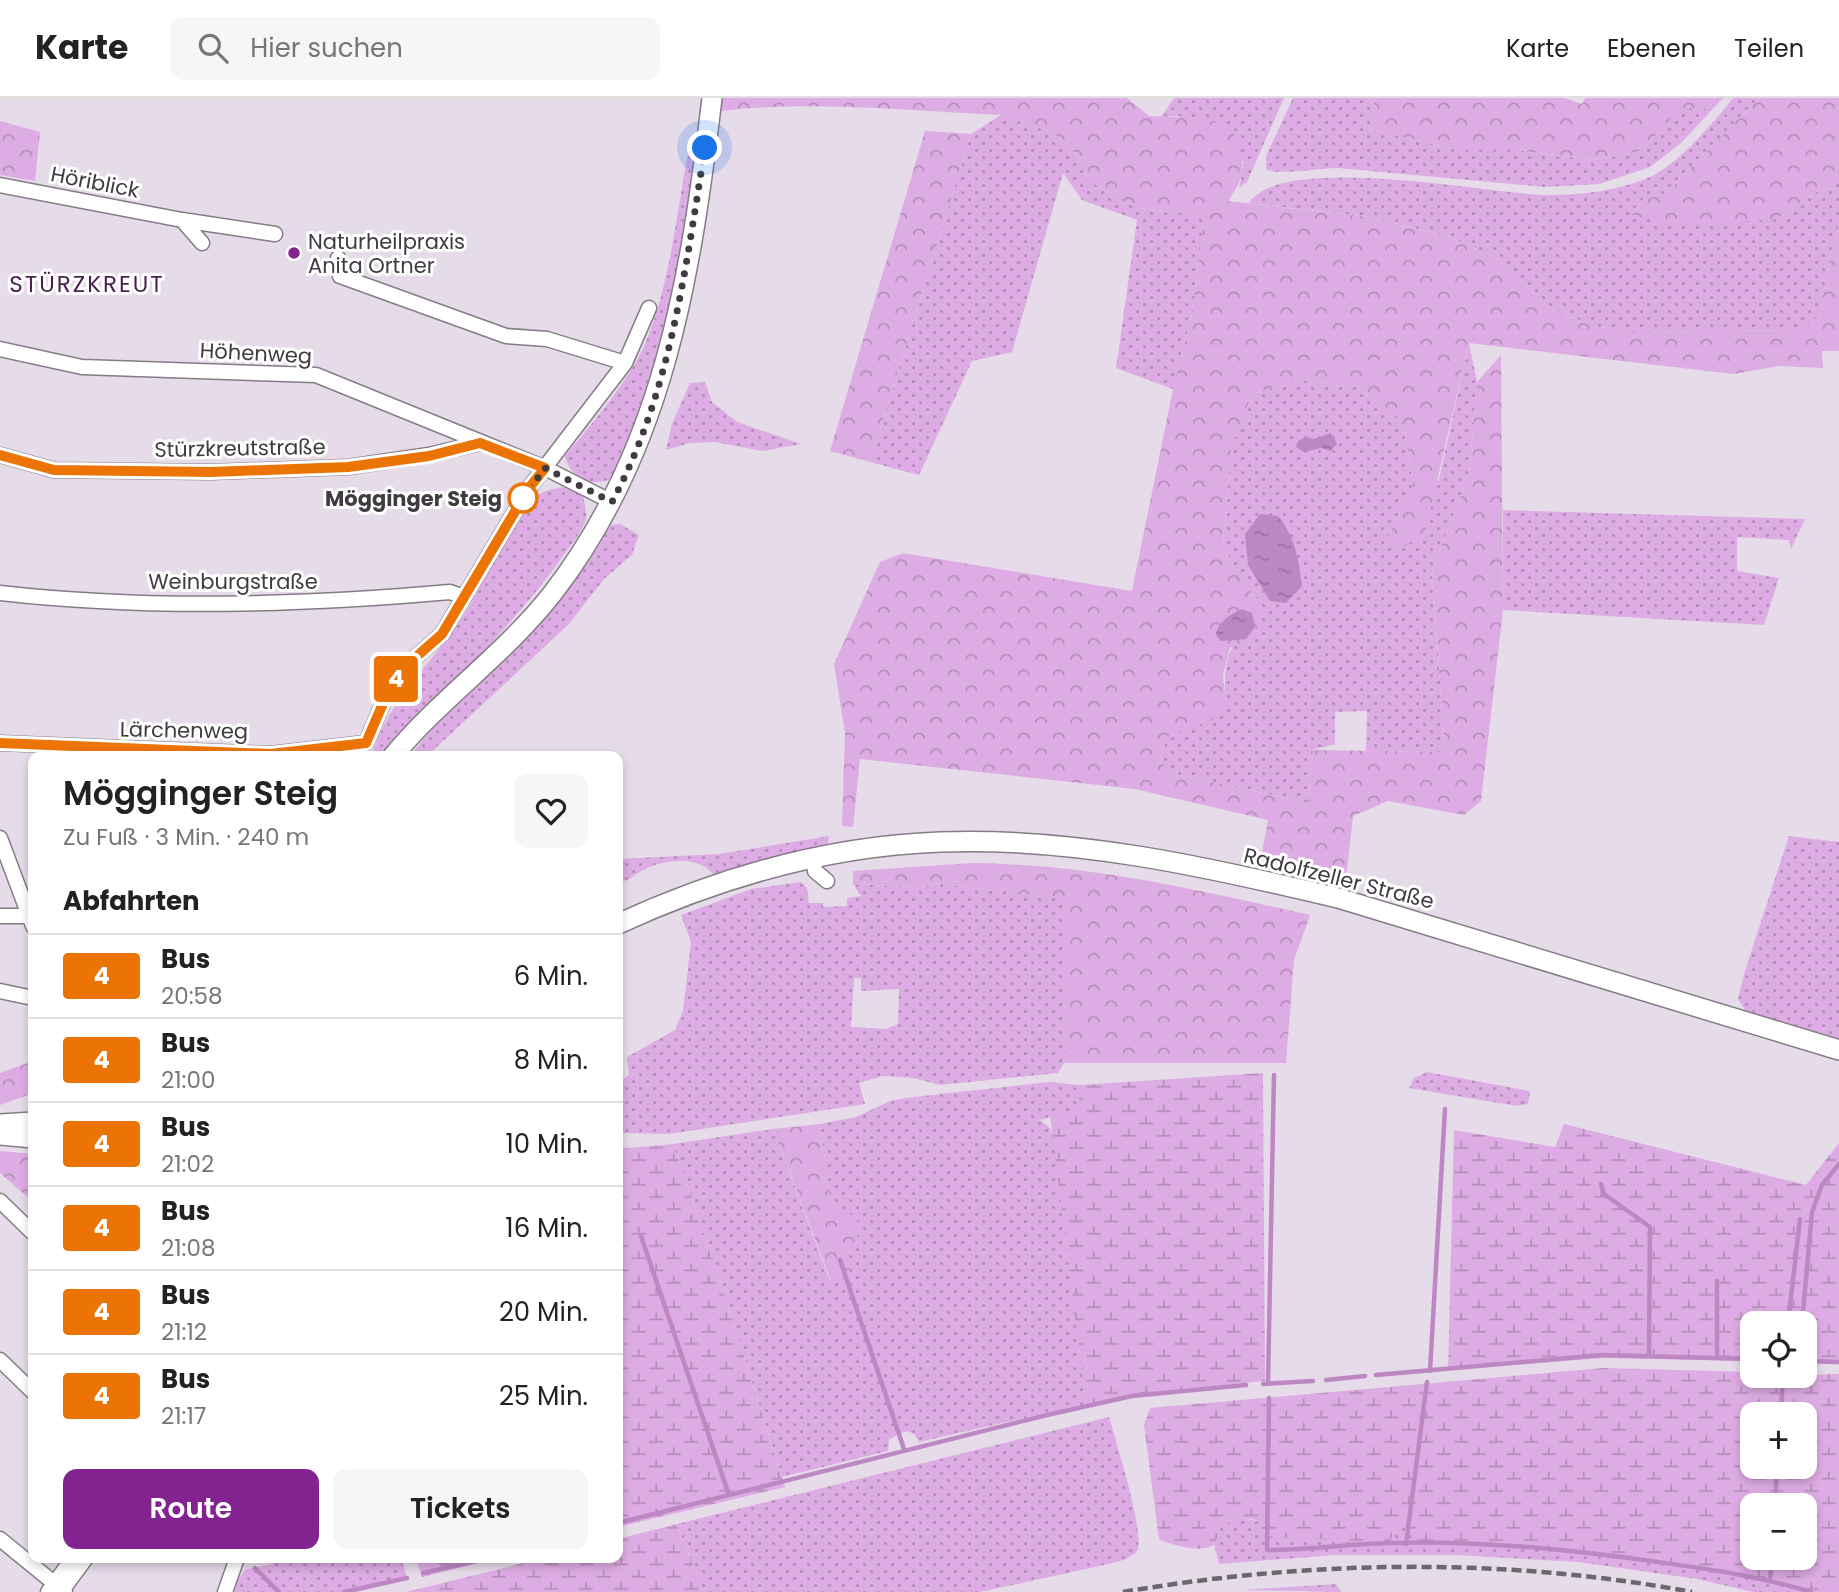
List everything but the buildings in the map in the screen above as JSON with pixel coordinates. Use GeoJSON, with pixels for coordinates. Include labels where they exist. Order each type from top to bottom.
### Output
{"type":"FeatureCollection","features":[{"type":"Feature","properties":{"kind":"street"},"geometry":{"type":"LineString","coordinates":[[398,751],[500,654],[528,622],[580,555],[612,502],[650,418],[674,335],[712,98]]}},
{"type":"Feature","properties":{"kind":"street","name":"Höriblick"},"geometry":{"type":"LineString","coordinates":[[0,185],[182,220],[275,234]]}},
{"type":"Feature","properties":{"kind":"street"},"geometry":{"type":"LineString","coordinates":[[182,220],[202,243]]}},
{"type":"Feature","properties":{"kind":"street"},"geometry":{"type":"LineString","coordinates":[[338,258],[341,276],[506,336],[547,339],[625,363]]}},
{"type":"Feature","properties":{"kind":"street"},"geometry":{"type":"LineString","coordinates":[[464,597],[529,488],[625,363],[649,308]]}},
{"type":"Feature","properties":{"kind":"street","name":"Höhenweg"},"geometry":{"type":"LineString","coordinates":[[0,349],[82,367],[316,375],[545,468],[612,502]]}},
{"type":"Feature","properties":{"kind":"street","name":"Stürzkreutstraße"},"geometry":{"type":"LineString","coordinates":[[0,455],[54,470],[211,472],[348,467],[429,456],[480,443]]}},
{"type":"Feature","properties":{"kind":"street","name":"Weinburgstraße"},"geometry":{"type":"LineString","coordinates":[[0,593],[46,598],[179,603],[323,603],[450,592],[464,597]]}},
{"type":"Feature","properties":{"kind":"street","name":"Lärchenweg"},"geometry":{"type":"LineString","coordinates":[[297,751],[366,743],[390,687],[407,665],[442,634],[464,597]]}},
{"type":"Feature","properties":{"kind":"street","name":"Lärchenweg"},"geometry":{"type":"LineString","coordinates":[[0,743],[197,751]]}},
{"type":"Feature","properties":{"kind":"street"},"geometry":{"type":"LineString","coordinates":[[0,838],[27,894]]}},
{"type":"Feature","properties":{"kind":"street","name":"Radolfzeller Straße"},"geometry":{"type":"LineString","coordinates":[[623,921],[734,878],[813,859],[938,842],[1021,843],[1084,848],[1268,881],[1437,926],[1839,1050]]}},
{"type":"Feature","properties":{"kind":"street"},"geometry":{"type":"LineString","coordinates":[[813,859],[815,871],[827,881]]}},
{"type":"Feature","properties":{"kind":"street"},"geometry":{"type":"LineString","coordinates":[[0,916],[28,921]]}},
{"type":"Feature","properties":{"kind":"street"},"geometry":{"type":"LineString","coordinates":[[0,991],[28,997]]}},
{"type":"Feature","properties":{"kind":"street"},"geometry":{"type":"LineString","coordinates":[[0,1124],[28,1122]]}},
{"type":"Feature","properties":{"kind":"street"},"geometry":{"type":"LineString","coordinates":[[0,1135],[28,1138]]}},
{"type":"Feature","properties":{"kind":"street"},"geometry":{"type":"LineString","coordinates":[[0,1202],[28,1228]]}},
{"type":"Feature","properties":{"kind":"street"},"geometry":{"type":"LineString","coordinates":[[0,1360],[28,1387]]}},
{"type":"Feature","properties":{"kind":"street"},"geometry":{"type":"LineString","coordinates":[[0,1539],[59,1590]]}},
{"type":"Feature","properties":{"kind":"street"},"geometry":{"type":"LineString","coordinates":[[59,1590],[71,1563]]}},
{"type":"Feature","properties":{"kind":"street"},"geometry":{"type":"LineString","coordinates":[[59,1590],[82,1563]]}},
{"type":"Feature","properties":{"kind":"street"},"geometry":{"type":"LineString","coordinates":[[225,1592],[235,1563]]}},
{"type":"Feature","properties":{"kind":"green space"},"geometry":{"type":"Polygon","coordinates":[[[722,98],[1127,98],[1149,116],[1205,118],[1232,130],[1242,159],[1242,174],[1228,201],[1369,217],[1450,237],[1499,260],[1548,307],[1592,326],[1633,332],[1804,330],[1822,313],[1822,297],[1839,224],[1839,351],[1822,351],[1823,368],[1779,366],[1733,374],[1469,343],[1425,533],[1392,554],[1389,535],[1413,485],[1403,421],[1356,387],[1300,380],[1252,394],[1231,449],[1223,543],[1236,574],[1261,603],[1258,636],[1230,648],[1223,674],[1226,705],[1212,720],[1167,737],[1161,760],[1171,773],[1308,803],[1313,750],[1445,752],[1432,570],[1469,476],[1477,382],[1501,355],[1503,610],[1481,801],[1464,815],[1388,801],[1353,816],[1346,878],[1261,857],[1268,820],[1135,789],[860,759],[853,827],[842,826],[845,733],[834,664],[880,562],[903,553],[1132,591],[1173,389],[1193,311],[1204,216],[1140,208],[1089,181],[1075,151],[1052,132],[1001,115],[825,106],[720,111],[722,98]]]}},
{"type":"Feature","properties":{"kind":"green space"},"geometry":{"type":"Polygon","coordinates":[[[1174,98],[1284,98],[1247,182],[1239,188],[1244,162],[1179,116],[1161,117],[1174,98]]]}},
{"type":"Feature","properties":{"kind":"green space"},"geometry":{"type":"Polygon","coordinates":[[[1293,98],[1375,98],[1369,129],[1458,150],[1516,150],[1594,160],[1640,151],[1681,107],[1706,109],[1716,98],[1723,98],[1681,143],[1650,167],[1599,184],[1545,187],[1338,168],[1271,171],[1266,169],[1266,156],[1293,98]]]}},
{"type":"Feature","properties":{"kind":"green space"},"geometry":{"type":"Polygon","coordinates":[[[1375,98],[1564,98],[1582,104],[1585,98],[1716,98],[1706,109],[1681,108],[1640,151],[1594,160],[1516,150],[1458,150],[1369,129],[1375,98]]]}},
{"type":"Feature","properties":{"kind":"green space"},"geometry":{"type":"Polygon","coordinates":[[[1733,98],[1759,98],[1672,188],[1664,194],[1642,200],[1632,215],[1777,219],[1839,177],[1839,224],[1822,297],[1822,313],[1804,330],[1633,332],[1592,326],[1548,307],[1499,260],[1450,237],[1369,217],[1249,203],[1269,188],[1301,180],[1341,178],[1387,179],[1544,195],[1570,195],[1610,189],[1648,178],[1671,164],[1733,98]]]}},
{"type":"Feature","properties":{"kind":"green space"},"geometry":{"type":"Polygon","coordinates":[[[1759,98],[1839,98],[1839,177],[1777,219],[1680,226],[1632,215],[1642,200],[1664,194],[1672,188],[1759,98]]]}},
{"type":"Feature","properties":{"kind":"green space"},"geometry":{"type":"Polygon","coordinates":[[[1001,115],[1052,132],[1075,151],[1089,181],[1140,208],[1204,216],[1193,311],[1173,389],[1116,368],[1137,220],[1082,200],[1063,173],[1012,352],[972,361],[919,475],[870,462],[971,134],[1001,115]]]}},
{"type":"Feature","properties":{"kind":"green space"},"geometry":{"type":"Polygon","coordinates":[[[0,121],[40,132],[35,181],[0,175],[0,121]]]}},
{"type":"Feature","properties":{"kind":"green space"},"geometry":{"type":"Polygon","coordinates":[[[925,131],[971,134],[870,462],[830,451],[925,131]]]}},
{"type":"Feature","properties":{"kind":"green space"},"geometry":{"type":"Polygon","coordinates":[[[694,141],[698,148],[672,305],[647,398],[613,478],[597,482],[583,479],[572,470],[565,456],[620,387],[647,339],[670,258],[689,149],[694,141]]]}},
{"type":"Feature","properties":{"kind":"green space"},"geometry":{"type":"Polygon","coordinates":[[[1469,343],[1477,382],[1469,476],[1432,570],[1445,752],[1366,751],[1367,711],[1335,712],[1335,744],[1313,750],[1308,803],[1171,773],[1161,760],[1167,737],[1226,705],[1227,661],[1236,639],[1261,603],[1236,574],[1223,543],[1231,449],[1252,394],[1300,380],[1356,387],[1403,421],[1413,485],[1389,535],[1439,479],[1469,343]]]}},
{"type":"Feature","properties":{"kind":"green space"},"geometry":{"type":"Polygon","coordinates":[[[705,382],[712,402],[737,422],[801,444],[763,451],[715,442],[690,443],[666,450],[672,424],[690,383],[705,382]]]}},
{"type":"Feature","properties":{"kind":"green space"},"geometry":{"type":"Polygon","coordinates":[[[563,487],[583,496],[586,518],[582,529],[520,611],[475,660],[389,751],[373,751],[400,699],[462,618],[523,510],[531,500],[563,487]]]}},
{"type":"Feature","properties":{"kind":"green space"},"geometry":{"type":"Polygon","coordinates":[[[1503,510],[1805,519],[1791,549],[1789,540],[1737,537],[1737,571],[1779,578],[1764,625],[1503,610],[1503,510]]]}},
{"type":"Feature","properties":{"kind":"green space"},"geometry":{"type":"Polygon","coordinates":[[[620,524],[639,535],[632,555],[604,579],[568,625],[432,751],[414,751],[443,718],[535,630],[563,597],[611,525],[620,524]]]}},
{"type":"Feature","properties":{"kind":"green space"},"geometry":{"type":"Polygon","coordinates":[[[829,836],[827,848],[713,874],[693,862],[677,861],[652,866],[623,881],[623,859],[719,854],[829,836]]]}},
{"type":"Feature","properties":{"kind":"green space"},"geometry":{"type":"Polygon","coordinates":[[[1789,836],[1839,842],[1839,1041],[1756,1016],[1745,1010],[1738,999],[1789,836]]]}},
{"type":"Feature","properties":{"kind":"green space"},"geometry":{"type":"Polygon","coordinates":[[[972,863],[1015,864],[1100,873],[1310,915],[1294,960],[1286,1063],[1064,1063],[1065,898],[942,884],[920,887],[853,884],[853,871],[972,863]]]}},
{"type":"Feature","properties":{"kind":"green space"},"geometry":{"type":"Polygon","coordinates":[[[801,882],[807,888],[809,903],[823,903],[823,907],[847,906],[847,898],[861,896],[853,884],[920,887],[942,884],[1066,898],[1064,1063],[1058,1073],[940,1085],[913,1078],[883,1076],[859,1083],[865,1104],[669,1134],[623,1133],[623,1079],[629,1075],[627,1057],[675,1030],[683,1011],[691,942],[681,915],[751,889],[801,882]],[[854,978],[851,1027],[886,1029],[898,1024],[899,989],[861,991],[861,978],[854,978]]]}},
{"type":"Feature","properties":{"kind":"green space"},"geometry":{"type":"Polygon","coordinates":[[[28,1063],[28,1095],[0,1105],[0,1073],[28,1063]]]}},
{"type":"Feature","properties":{"kind":"green space"},"geometry":{"type":"Polygon","coordinates":[[[1427,1072],[1530,1091],[1528,1104],[1517,1106],[1409,1088],[1414,1078],[1427,1072]]]}},
{"type":"Feature","properties":{"kind":"green space"},"geometry":{"type":"Polygon","coordinates":[[[1263,1073],[1265,1381],[1134,1394],[1086,1404],[1050,1115],[1074,1111],[1079,1100],[1079,1085],[1263,1073]]]}},
{"type":"Feature","properties":{"kind":"green space"},"geometry":{"type":"Polygon","coordinates":[[[1050,1082],[1079,1085],[1079,1100],[1074,1111],[1040,1120],[1050,1128],[1055,1142],[1086,1404],[919,1442],[914,1434],[907,1431],[889,1439],[888,1451],[782,1477],[714,1261],[673,1144],[773,1129],[830,1281],[861,1227],[832,1211],[820,1124],[856,1117],[890,1101],[905,1098],[1050,1082]]]}},
{"type":"Feature","properties":{"kind":"green space"},"geometry":{"type":"Polygon","coordinates":[[[820,1124],[832,1210],[850,1214],[861,1227],[851,1250],[845,1255],[851,1275],[831,1281],[773,1129],[820,1124]]]}},
{"type":"Feature","properties":{"kind":"green space"},"geometry":{"type":"Polygon","coordinates":[[[1564,1124],[1806,1185],[1839,1143],[1839,1364],[1817,1363],[1817,1311],[1740,1311],[1740,1361],[1603,1358],[1448,1370],[1454,1130],[1555,1147],[1564,1124]]]}},
{"type":"Feature","properties":{"kind":"green space"},"geometry":{"type":"Polygon","coordinates":[[[673,1144],[714,1261],[785,1487],[623,1526],[623,1149],[673,1144]]]}},
{"type":"Feature","properties":{"kind":"green space"},"geometry":{"type":"Polygon","coordinates":[[[0,1151],[28,1154],[28,1198],[0,1173],[0,1151]]]}},
{"type":"Feature","properties":{"kind":"green space"},"geometry":{"type":"Polygon","coordinates":[[[1603,1368],[1740,1372],[1740,1388],[1817,1388],[1817,1375],[1839,1374],[1839,1592],[1811,1592],[1770,1580],[1607,1555],[1522,1546],[1413,1545],[1410,1527],[1401,1523],[1395,1528],[1390,1543],[1261,1536],[1257,1520],[1240,1518],[1220,1526],[1215,1543],[1211,1547],[1197,1549],[1179,1546],[1159,1539],[1144,1425],[1150,1408],[1603,1368]]]}},
{"type":"Feature","properties":{"kind":"green space"},"geometry":{"type":"Polygon","coordinates":[[[1109,1417],[1129,1486],[1139,1542],[1135,1553],[1113,1563],[980,1592],[703,1592],[677,1524],[1109,1417]]]}},
{"type":"Feature","properties":{"kind":"green space"},"geometry":{"type":"Polygon","coordinates":[[[1240,1518],[1390,1543],[1395,1528],[1401,1523],[1445,1535],[1732,1573],[1811,1592],[1753,1592],[1697,1579],[1578,1562],[1455,1555],[1334,1555],[1219,1564],[1214,1544],[1220,1526],[1240,1518]]]}},
{"type":"Feature","properties":{"kind":"green space"},"geometry":{"type":"Polygon","coordinates":[[[677,1524],[703,1592],[406,1592],[524,1563],[623,1563],[623,1538],[677,1524]]]}},
{"type":"Feature","properties":{"kind":"green space"},"geometry":{"type":"Polygon","coordinates":[[[275,1563],[402,1563],[407,1578],[357,1592],[235,1592],[236,1582],[245,1570],[275,1563]]]}},
{"type":"Feature","properties":{"kind":"green space"},"geometry":{"type":"Polygon","coordinates":[[[418,1563],[479,1563],[422,1577],[418,1563]]]}},
{"type":"Feature","properties":{"kind":"green space"},"geometry":{"type":"Polygon","coordinates":[[[1336,1584],[1341,1592],[1241,1590],[1336,1584]]]}},
{"type":"Feature","properties":{"kind":"water"},"geometry":{"type":"Polygon","coordinates":[[[1331,433],[1337,444],[1330,451],[1321,448],[1304,452],[1296,447],[1298,441],[1306,437],[1314,439],[1331,433]]]}},
{"type":"Feature","properties":{"kind":"water"},"geometry":{"type":"Polygon","coordinates":[[[1260,514],[1278,516],[1295,549],[1302,586],[1286,603],[1270,601],[1248,565],[1245,534],[1260,514]]]}},
{"type":"Feature","properties":{"kind":"water"},"geometry":{"type":"Polygon","coordinates":[[[1242,609],[1252,613],[1255,627],[1246,639],[1221,641],[1216,635],[1219,626],[1242,609]]]}},
{"type":"Feature","properties":{"kind":"waterway"},"geometry":{"type":"LineString","coordinates":[[1268,1383],[1274,1075]]}},
{"type":"Feature","properties":{"kind":"waterway"},"geometry":{"type":"LineString","coordinates":[[1430,1371],[1445,1109]]}},
{"type":"Feature","properties":{"kind":"waterway"},"geometry":{"type":"LineString","coordinates":[[1803,1311],[1812,1212],[1822,1185],[1839,1164]]}},
{"type":"Feature","properties":{"kind":"waterway"},"geometry":{"type":"LineString","coordinates":[[1601,1184],[1604,1194],[1650,1227],[1649,1355]]}},
{"type":"Feature","properties":{"kind":"waterway"},"geometry":{"type":"LineString","coordinates":[[1789,1311],[1800,1219]]}},
{"type":"Feature","properties":{"kind":"waterway"},"geometry":{"type":"LineString","coordinates":[[641,1236],[729,1495]]}},
{"type":"Feature","properties":{"kind":"waterway"},"geometry":{"type":"LineString","coordinates":[[840,1260],[904,1449]]}},
{"type":"Feature","properties":{"kind":"waterway"},"geometry":{"type":"LineString","coordinates":[[1717,1281],[1717,1358]]}},
{"type":"Feature","properties":{"kind":"waterway"},"geometry":{"type":"LineString","coordinates":[[1376,1375],[1602,1355],[1740,1359]]}},
{"type":"Feature","properties":{"kind":"waterway"},"geometry":{"type":"LineString","coordinates":[[1817,1361],[1839,1362]]}},
{"type":"Feature","properties":{"kind":"waterway"},"geometry":{"type":"LineString","coordinates":[[1326,1380],[1365,1376]]}},
{"type":"Feature","properties":{"kind":"waterway"},"geometry":{"type":"LineString","coordinates":[[1263,1384],[1313,1381]]}},
{"type":"Feature","properties":{"kind":"waterway"},"geometry":{"type":"LineString","coordinates":[[1406,1544],[1427,1382]]}},
{"type":"Feature","properties":{"kind":"waterway"},"geometry":{"type":"LineString","coordinates":[[623,1522],[1132,1396],[1246,1385]]}},
{"type":"Feature","properties":{"kind":"waterway"},"geometry":{"type":"LineString","coordinates":[[1782,1388],[1782,1402]]}},
{"type":"Feature","properties":{"kind":"waterway"},"geometry":{"type":"LineString","coordinates":[[1269,1398],[1267,1550],[1421,1542],[1517,1546],[1707,1569],[1811,1592]]}},
{"type":"Feature","properties":{"kind":"waterway"},"geometry":{"type":"LineString","coordinates":[[1776,1479],[1776,1493]]}},
{"type":"Feature","properties":{"kind":"waterway"},"geometry":{"type":"LineString","coordinates":[[423,1573],[468,1563]]}},
{"type":"Feature","properties":{"kind":"waterway"},"geometry":{"type":"LineString","coordinates":[[255,1568],[279,1592]]}},
{"type":"Feature","properties":{"kind":"waterway"},"geometry":{"type":"LineString","coordinates":[[1770,1580],[1771,1570]]}},
{"type":"Feature","properties":{"kind":"waterway"},"geometry":{"type":"LineString","coordinates":[[344,1592],[407,1578]]}},
{"type":"Feature","properties":{"kind":"railway"},"geometry":{"type":"LineString","coordinates":[[1123,1592],[1193,1581],[1265,1574],[1408,1567],[1550,1573],[1692,1592]]}},
{"type":"Feature","properties":{"kind":"bus line","name":"4"},"geometry":{"type":"LineString","coordinates":[[0,455],[54,470],[211,472],[348,467],[429,456],[480,443],[545,468],[529,488],[442,634],[407,665],[390,687],[366,743],[303,751]]}},
{"type":"Feature","properties":{"kind":"bus line","name":"4"},"geometry":{"type":"LineString","coordinates":[[0,743],[150,751]]}},
{"type":"Feature","properties":{"kind":"place","name":"Naturheilpraxis Anita Ortner"},"geometry":{"type":"Point","coordinates":[294,253]}},
{"type":"Feature","properties":{"kind":"place","name":"Mögginger Steig"},"geometry":{"type":"Point","coordinates":[523,498]}},
{"type":"Feature","properties":{"kind":"district","name":"STÜRZKREUT"},"geometry":{"type":"Point","coordinates":[87,284]}},
{"type":"Feature","properties":{"kind":"route"},"geometry":{"type":"LineString","coordinates":[[523,498],[545,468],[612,502],[621,486],[650,418],[674,335],[705,148]]}}]}
